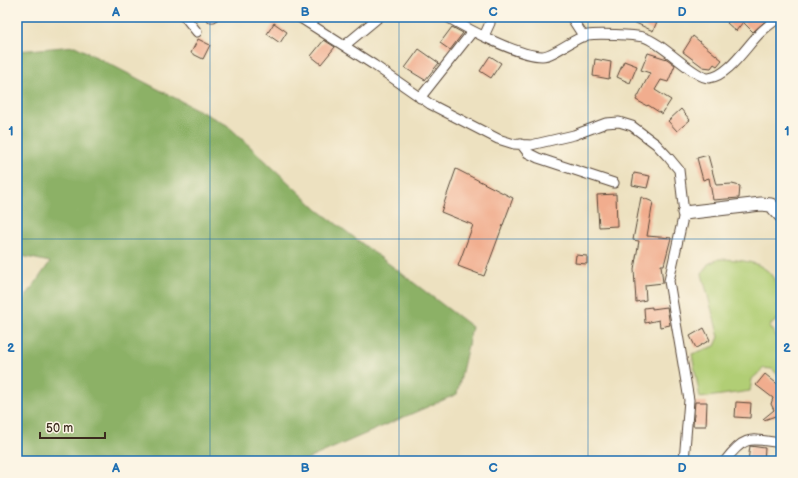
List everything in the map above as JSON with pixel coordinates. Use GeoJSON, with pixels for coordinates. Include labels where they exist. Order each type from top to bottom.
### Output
{"type":"FeatureCollection","features":[{"type":"Feature","properties":{"kind":"street"},"geometry":{"type":"LineString","coordinates":[[185,17],[197,32]]}},
{"type":"Feature","properties":{"kind":"street"},"geometry":{"type":"LineString","coordinates":[[299,17],[420,98],[498,139],[514,144],[531,144],[574,135],[606,122],[619,122],[632,126],[656,144],[679,170],[684,213],[669,281],[689,400],[684,461]]}},
{"type":"Feature","properties":{"kind":"street"},"geometry":{"type":"LineString","coordinates":[[344,46],[379,17]]}},
{"type":"Feature","properties":{"kind":"street"},"geometry":{"type":"LineString","coordinates":[[447,17],[473,31],[526,54],[543,56],[588,35],[643,37],[661,46],[700,76],[709,78],[717,75],[732,64],[760,32],[780,17]]}},
{"type":"Feature","properties":{"kind":"street"},"geometry":{"type":"LineString","coordinates":[[484,36],[490,23],[490,17]]}},
{"type":"Feature","properties":{"kind":"street"},"geometry":{"type":"LineString","coordinates":[[571,17],[584,37]]}},
{"type":"Feature","properties":{"kind":"street"},"geometry":{"type":"LineString","coordinates":[[420,98],[473,31]]}},
{"type":"Feature","properties":{"kind":"street"},"geometry":{"type":"LineString","coordinates":[[521,144],[528,153],[538,158],[614,183]]}},
{"type":"Feature","properties":{"kind":"street"},"geometry":{"type":"LineString","coordinates":[[684,213],[761,204],[771,205],[781,216]]}},
{"type":"Feature","properties":{"kind":"street"},"geometry":{"type":"LineString","coordinates":[[725,461],[736,447],[744,441],[753,440],[781,443]]}},
{"type":"Feature","properties":{"kind":"green space"},"geometry":{"type":"Polygon","coordinates":[[[75,46],[227,125],[318,210],[472,327],[457,394],[303,461],[17,461],[17,309],[50,262],[17,255],[17,51],[75,46]]]}},
{"type":"Feature","properties":{"kind":"green space"},"geometry":{"type":"Polygon","coordinates":[[[719,259],[748,262],[758,265],[767,270],[773,278],[778,288],[781,317],[769,326],[781,343],[781,378],[772,369],[764,368],[752,379],[750,391],[700,398],[692,354],[715,346],[719,337],[702,274],[708,264],[719,259]]]}},
{"type":"Feature","properties":{"kind":"building"},"geometry":{"type":"Polygon","coordinates":[[[623,17],[659,17],[653,31],[623,17]]]}},
{"type":"Feature","properties":{"kind":"building"},"geometry":{"type":"Polygon","coordinates":[[[732,17],[770,17],[753,32],[743,22],[736,31],[727,23],[732,17]]]}},
{"type":"Feature","properties":{"kind":"building"},"geometry":{"type":"Polygon","coordinates":[[[274,23],[287,32],[280,43],[267,34],[274,23]]]}},
{"type":"Feature","properties":{"kind":"building"},"geometry":{"type":"Polygon","coordinates":[[[452,27],[463,33],[450,50],[440,43],[452,27]]]}},
{"type":"Feature","properties":{"kind":"building"},"geometry":{"type":"Polygon","coordinates":[[[693,36],[722,60],[717,66],[714,64],[711,68],[703,67],[683,52],[693,36]]]}},
{"type":"Feature","properties":{"kind":"building"},"geometry":{"type":"Polygon","coordinates":[[[198,39],[210,45],[203,59],[191,53],[198,39]]]}},
{"type":"Feature","properties":{"kind":"building"},"geometry":{"type":"Polygon","coordinates":[[[324,40],[335,47],[321,64],[311,56],[324,40]]]}},
{"type":"Feature","properties":{"kind":"building"},"geometry":{"type":"Polygon","coordinates":[[[419,49],[439,63],[425,80],[405,68],[419,49]]]}},
{"type":"Feature","properties":{"kind":"building"},"geometry":{"type":"Polygon","coordinates":[[[648,53],[667,59],[675,65],[668,82],[661,80],[655,90],[671,100],[662,114],[648,105],[647,106],[636,100],[650,73],[641,70],[648,53]]]}},
{"type":"Feature","properties":{"kind":"building"},"geometry":{"type":"Polygon","coordinates":[[[490,56],[501,63],[491,78],[480,71],[490,56]]]}},
{"type":"Feature","properties":{"kind":"building"},"geometry":{"type":"Polygon","coordinates":[[[595,59],[611,62],[609,79],[593,76],[595,59]]]}},
{"type":"Feature","properties":{"kind":"building"},"geometry":{"type":"Polygon","coordinates":[[[624,61],[637,66],[630,83],[617,77],[624,61]]]}},
{"type":"Feature","properties":{"kind":"building"},"geometry":{"type":"Polygon","coordinates":[[[681,109],[690,120],[677,131],[668,121],[681,109]]]}},
{"type":"Feature","properties":{"kind":"building"},"geometry":{"type":"Polygon","coordinates":[[[708,155],[716,185],[732,184],[740,186],[739,198],[713,200],[709,178],[703,180],[697,158],[708,155]]]}},
{"type":"Feature","properties":{"kind":"building"},"geometry":{"type":"Polygon","coordinates":[[[456,169],[513,198],[484,276],[458,266],[473,225],[441,212],[456,169]]]}},
{"type":"Feature","properties":{"kind":"building"},"geometry":{"type":"Polygon","coordinates":[[[634,173],[650,176],[647,188],[632,185],[634,173]]]}},
{"type":"Feature","properties":{"kind":"building"},"geometry":{"type":"Polygon","coordinates":[[[616,194],[617,226],[599,227],[597,195],[616,194]]]}},
{"type":"Feature","properties":{"kind":"building"},"geometry":{"type":"Polygon","coordinates":[[[641,197],[653,202],[647,236],[671,238],[664,265],[661,265],[663,283],[645,285],[646,300],[636,302],[634,269],[639,241],[633,240],[641,197]]]}},
{"type":"Feature","properties":{"kind":"building"},"geometry":{"type":"Polygon","coordinates":[[[576,255],[587,256],[587,264],[575,263],[576,255]]]}},
{"type":"Feature","properties":{"kind":"building"},"geometry":{"type":"Polygon","coordinates":[[[652,307],[652,309],[667,307],[670,325],[660,327],[659,320],[645,323],[644,308],[652,307]]]}},
{"type":"Feature","properties":{"kind":"building"},"geometry":{"type":"Polygon","coordinates":[[[704,328],[710,340],[696,348],[690,336],[704,328]]]}},
{"type":"Feature","properties":{"kind":"building"},"geometry":{"type":"Polygon","coordinates":[[[765,374],[781,387],[781,414],[764,420],[763,419],[774,410],[771,404],[773,398],[756,385],[765,374]]]}},
{"type":"Feature","properties":{"kind":"building"},"geometry":{"type":"Polygon","coordinates":[[[695,402],[707,402],[706,426],[693,426],[695,402]]]}},
{"type":"Feature","properties":{"kind":"building"},"geometry":{"type":"Polygon","coordinates":[[[736,402],[751,403],[750,418],[735,417],[736,402]]]}},
{"type":"Feature","properties":{"kind":"building"},"geometry":{"type":"Polygon","coordinates":[[[750,446],[765,448],[764,461],[748,461],[750,446]]]}}]}
